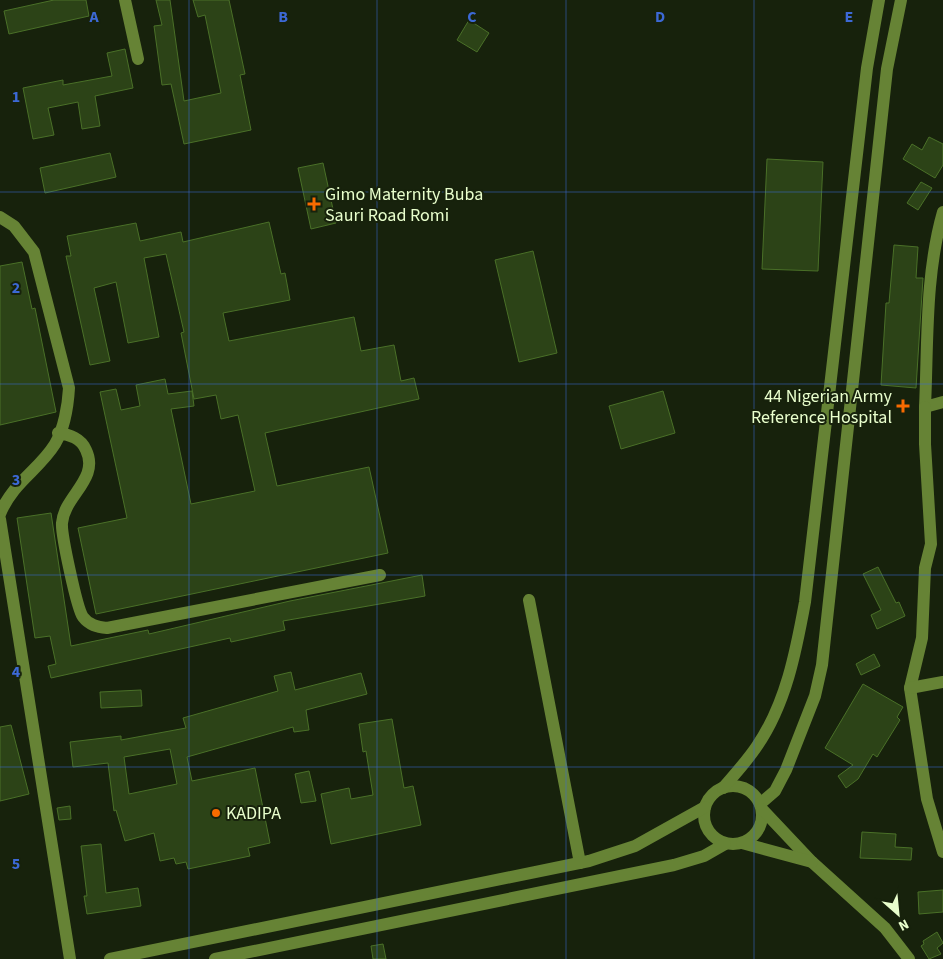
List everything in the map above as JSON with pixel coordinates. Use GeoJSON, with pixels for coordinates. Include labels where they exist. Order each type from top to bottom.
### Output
{"type":"FeatureCollection","features":[{"type":"Feature","properties":{"kind":"street"},"geometry":{"type":"LineString","coordinates":[[125,0],[138,59]]}},
{"type":"Feature","properties":{"kind":"street"},"geometry":{"type":"LineString","coordinates":[[110,959],[580,863],[635,846],[705,807],[715,792],[723,788],[758,745],[778,704],[794,661],[805,602],[867,68],[878,0]]}},
{"type":"Feature","properties":{"kind":"street"},"geometry":{"type":"LineString","coordinates":[[742,843],[751,838],[758,830],[762,820],[761,806],[775,790],[786,770],[815,696],[822,665],[887,69],[901,0]]}},
{"type":"Feature","properties":{"kind":"street"},"geometry":{"type":"LineString","coordinates":[[943,212],[938,255],[930,290],[925,407],[925,444],[931,544],[925,568],[922,638],[910,688],[926,799],[943,852]]}},
{"type":"Feature","properties":{"kind":"street"},"geometry":{"type":"LineString","coordinates":[[0,217],[14,226],[34,252],[69,388],[68,403],[55,444],[7,498],[0,514]]}},
{"type":"Feature","properties":{"kind":"street"},"geometry":{"type":"LineString","coordinates":[[925,407],[943,402]]}},
{"type":"Feature","properties":{"kind":"street"},"geometry":{"type":"LineString","coordinates":[[58,433],[73,436],[85,446],[90,458],[90,471],[62,523],[77,604],[84,618],[94,626],[107,628],[380,575]]}},
{"type":"Feature","properties":{"kind":"street"},"geometry":{"type":"LineString","coordinates":[[0,519],[70,959]]}},
{"type":"Feature","properties":{"kind":"street"},"geometry":{"type":"LineString","coordinates":[[529,600],[580,863]]}},
{"type":"Feature","properties":{"kind":"street"},"geometry":{"type":"LineString","coordinates":[[910,688],[943,682]]}},
{"type":"Feature","properties":{"kind":"street"},"geometry":{"type":"LineString","coordinates":[[723,788],[744,788],[753,794],[761,806],[812,862],[885,928],[909,959]]}},
{"type":"Feature","properties":{"kind":"street"},"geometry":{"type":"LineString","coordinates":[[705,807],[705,826],[710,834],[726,844]]}},
{"type":"Feature","properties":{"kind":"street"},"geometry":{"type":"LineString","coordinates":[[216,959],[674,865],[704,856],[726,844],[742,843],[812,862]]}},
{"type":"Feature","properties":{"kind":"building"},"geometry":{"type":"Polygon","coordinates":[[[54,0],[86,0],[89,16],[9,34],[4,11],[54,0]]]}},
{"type":"Feature","properties":{"kind":"building"},"geometry":{"type":"Polygon","coordinates":[[[156,0],[170,0],[184,101],[221,93],[205,15],[198,17],[193,0],[229,0],[245,74],[240,75],[251,130],[184,144],[171,84],[162,85],[154,26],[162,25],[156,0]]]}},
{"type":"Feature","properties":{"kind":"building"},"geometry":{"type":"Polygon","coordinates":[[[469,20],[489,33],[477,52],[457,40],[469,20]]]}},
{"type":"Feature","properties":{"kind":"building"},"geometry":{"type":"Polygon","coordinates":[[[125,49],[133,88],[95,96],[100,126],[82,129],[78,102],[48,108],[54,135],[33,139],[23,88],[63,80],[63,85],[112,76],[107,53],[125,49]]]}},
{"type":"Feature","properties":{"kind":"building"},"geometry":{"type":"Polygon","coordinates":[[[929,137],[943,144],[943,165],[935,178],[903,159],[912,144],[922,150],[929,137]]]}},
{"type":"Feature","properties":{"kind":"building"},"geometry":{"type":"Polygon","coordinates":[[[110,153],[116,177],[45,193],[40,168],[110,153]]]}},
{"type":"Feature","properties":{"kind":"building"},"geometry":{"type":"Polygon","coordinates":[[[767,159],[823,162],[818,271],[762,269],[767,159]]]}},
{"type":"Feature","properties":{"kind":"building"},"geometry":{"type":"Polygon","coordinates":[[[323,163],[336,223],[311,229],[298,168],[323,163]]]}},
{"type":"Feature","properties":{"kind":"building"},"geometry":{"type":"Polygon","coordinates":[[[921,182],[932,188],[918,210],[907,203],[921,182]]]}},
{"type":"Feature","properties":{"kind":"building"},"geometry":{"type":"Polygon","coordinates":[[[269,222],[281,274],[285,273],[290,300],[223,313],[229,341],[354,317],[361,351],[394,345],[401,381],[414,378],[419,399],[265,433],[277,486],[369,467],[388,553],[96,614],[78,528],[127,518],[100,392],[116,389],[121,410],[140,406],[136,385],[165,379],[168,394],[192,391],[194,406],[171,409],[191,504],[255,491],[238,415],[221,419],[216,395],[194,399],[181,333],[184,332],[166,254],[144,258],[159,337],[128,343],[116,282],[94,288],[110,361],[90,365],[66,256],[71,256],[67,236],[136,223],[140,241],[181,232],[183,242],[269,222]]]}},
{"type":"Feature","properties":{"kind":"building"},"geometry":{"type":"Polygon","coordinates":[[[894,245],[918,247],[916,278],[923,278],[916,388],[881,385],[886,303],[889,303],[894,245]]]}},
{"type":"Feature","properties":{"kind":"building"},"geometry":{"type":"Polygon","coordinates":[[[533,251],[557,353],[519,362],[495,260],[533,251]]]}},
{"type":"Feature","properties":{"kind":"building"},"geometry":{"type":"Polygon","coordinates":[[[22,262],[32,309],[35,308],[56,412],[0,425],[0,266],[22,262]]]}},
{"type":"Feature","properties":{"kind":"building"},"geometry":{"type":"Polygon","coordinates":[[[663,391],[675,433],[621,449],[609,406],[663,391]]]}},
{"type":"Feature","properties":{"kind":"building"},"geometry":{"type":"Polygon","coordinates":[[[51,513],[71,646],[148,630],[149,634],[290,601],[422,575],[425,596],[283,621],[285,630],[231,642],[230,638],[51,678],[48,666],[56,664],[50,636],[35,638],[17,518],[51,513]]]}},
{"type":"Feature","properties":{"kind":"building"},"geometry":{"type":"Polygon","coordinates":[[[878,567],[896,603],[899,602],[905,616],[877,629],[871,615],[881,610],[863,574],[878,567]]]}},
{"type":"Feature","properties":{"kind":"building"},"geometry":{"type":"Polygon","coordinates":[[[874,654],[880,666],[861,675],[856,664],[874,654]]]}},
{"type":"Feature","properties":{"kind":"building"},"geometry":{"type":"Polygon","coordinates":[[[291,672],[295,690],[361,673],[367,694],[306,710],[309,730],[294,732],[293,727],[187,757],[192,781],[255,768],[270,843],[248,848],[250,856],[188,869],[186,862],[176,864],[174,858],[160,861],[154,833],[125,841],[116,810],[114,811],[108,763],[73,767],[70,742],[121,736],[121,740],[186,728],[183,718],[278,691],[274,676],[291,672]],[[170,749],[124,757],[129,794],[177,784],[170,749]]]}},
{"type":"Feature","properties":{"kind":"building"},"geometry":{"type":"Polygon","coordinates":[[[863,684],[903,707],[897,717],[900,720],[877,757],[873,754],[858,779],[846,788],[838,776],[853,765],[825,748],[863,684]]]}},
{"type":"Feature","properties":{"kind":"building"},"geometry":{"type":"Polygon","coordinates":[[[141,690],[142,706],[101,708],[100,692],[141,690]]]}},
{"type":"Feature","properties":{"kind":"building"},"geometry":{"type":"Polygon","coordinates":[[[392,719],[404,788],[413,786],[421,825],[331,844],[321,794],[349,788],[351,799],[373,795],[366,751],[363,752],[359,724],[392,719]]]}},
{"type":"Feature","properties":{"kind":"building"},"geometry":{"type":"Polygon","coordinates":[[[11,725],[29,794],[0,801],[0,727],[11,725]]]}},
{"type":"Feature","properties":{"kind":"building"},"geometry":{"type":"Polygon","coordinates":[[[309,771],[316,801],[301,803],[295,774],[309,771]]]}},
{"type":"Feature","properties":{"kind":"building"},"geometry":{"type":"Polygon","coordinates":[[[70,806],[71,819],[59,820],[57,808],[70,806]]]}},
{"type":"Feature","properties":{"kind":"building"},"geometry":{"type":"Polygon","coordinates":[[[862,832],[896,834],[895,847],[912,848],[911,860],[860,858],[862,832]]]}},
{"type":"Feature","properties":{"kind":"building"},"geometry":{"type":"Polygon","coordinates":[[[101,844],[106,893],[138,888],[141,906],[87,914],[84,896],[87,896],[81,846],[101,844]]]}},
{"type":"Feature","properties":{"kind":"building"},"geometry":{"type":"Polygon","coordinates":[[[943,890],[943,912],[919,914],[918,892],[943,890]]]}},
{"type":"Feature","properties":{"kind":"building"},"geometry":{"type":"Polygon","coordinates":[[[937,932],[943,943],[937,948],[941,954],[929,959],[921,946],[924,944],[923,941],[937,932]]]}},
{"type":"Feature","properties":{"kind":"building"},"geometry":{"type":"Polygon","coordinates":[[[383,944],[386,959],[373,959],[371,946],[383,944]]]}},
{"type":"Feature","properties":{"kind":"place","name":"Gimo Maternity Buba Sauri Road Romi"},"geometry":{"type":"Point","coordinates":[314,204]}},
{"type":"Feature","properties":{"kind":"place","name":"44 Nigerian Army Reference Hospital"},"geometry":{"type":"Point","coordinates":[903,406]}},
{"type":"Feature","properties":{"kind":"place","name":"KADIPA"},"geometry":{"type":"Point","coordinates":[216,813]}}]}
